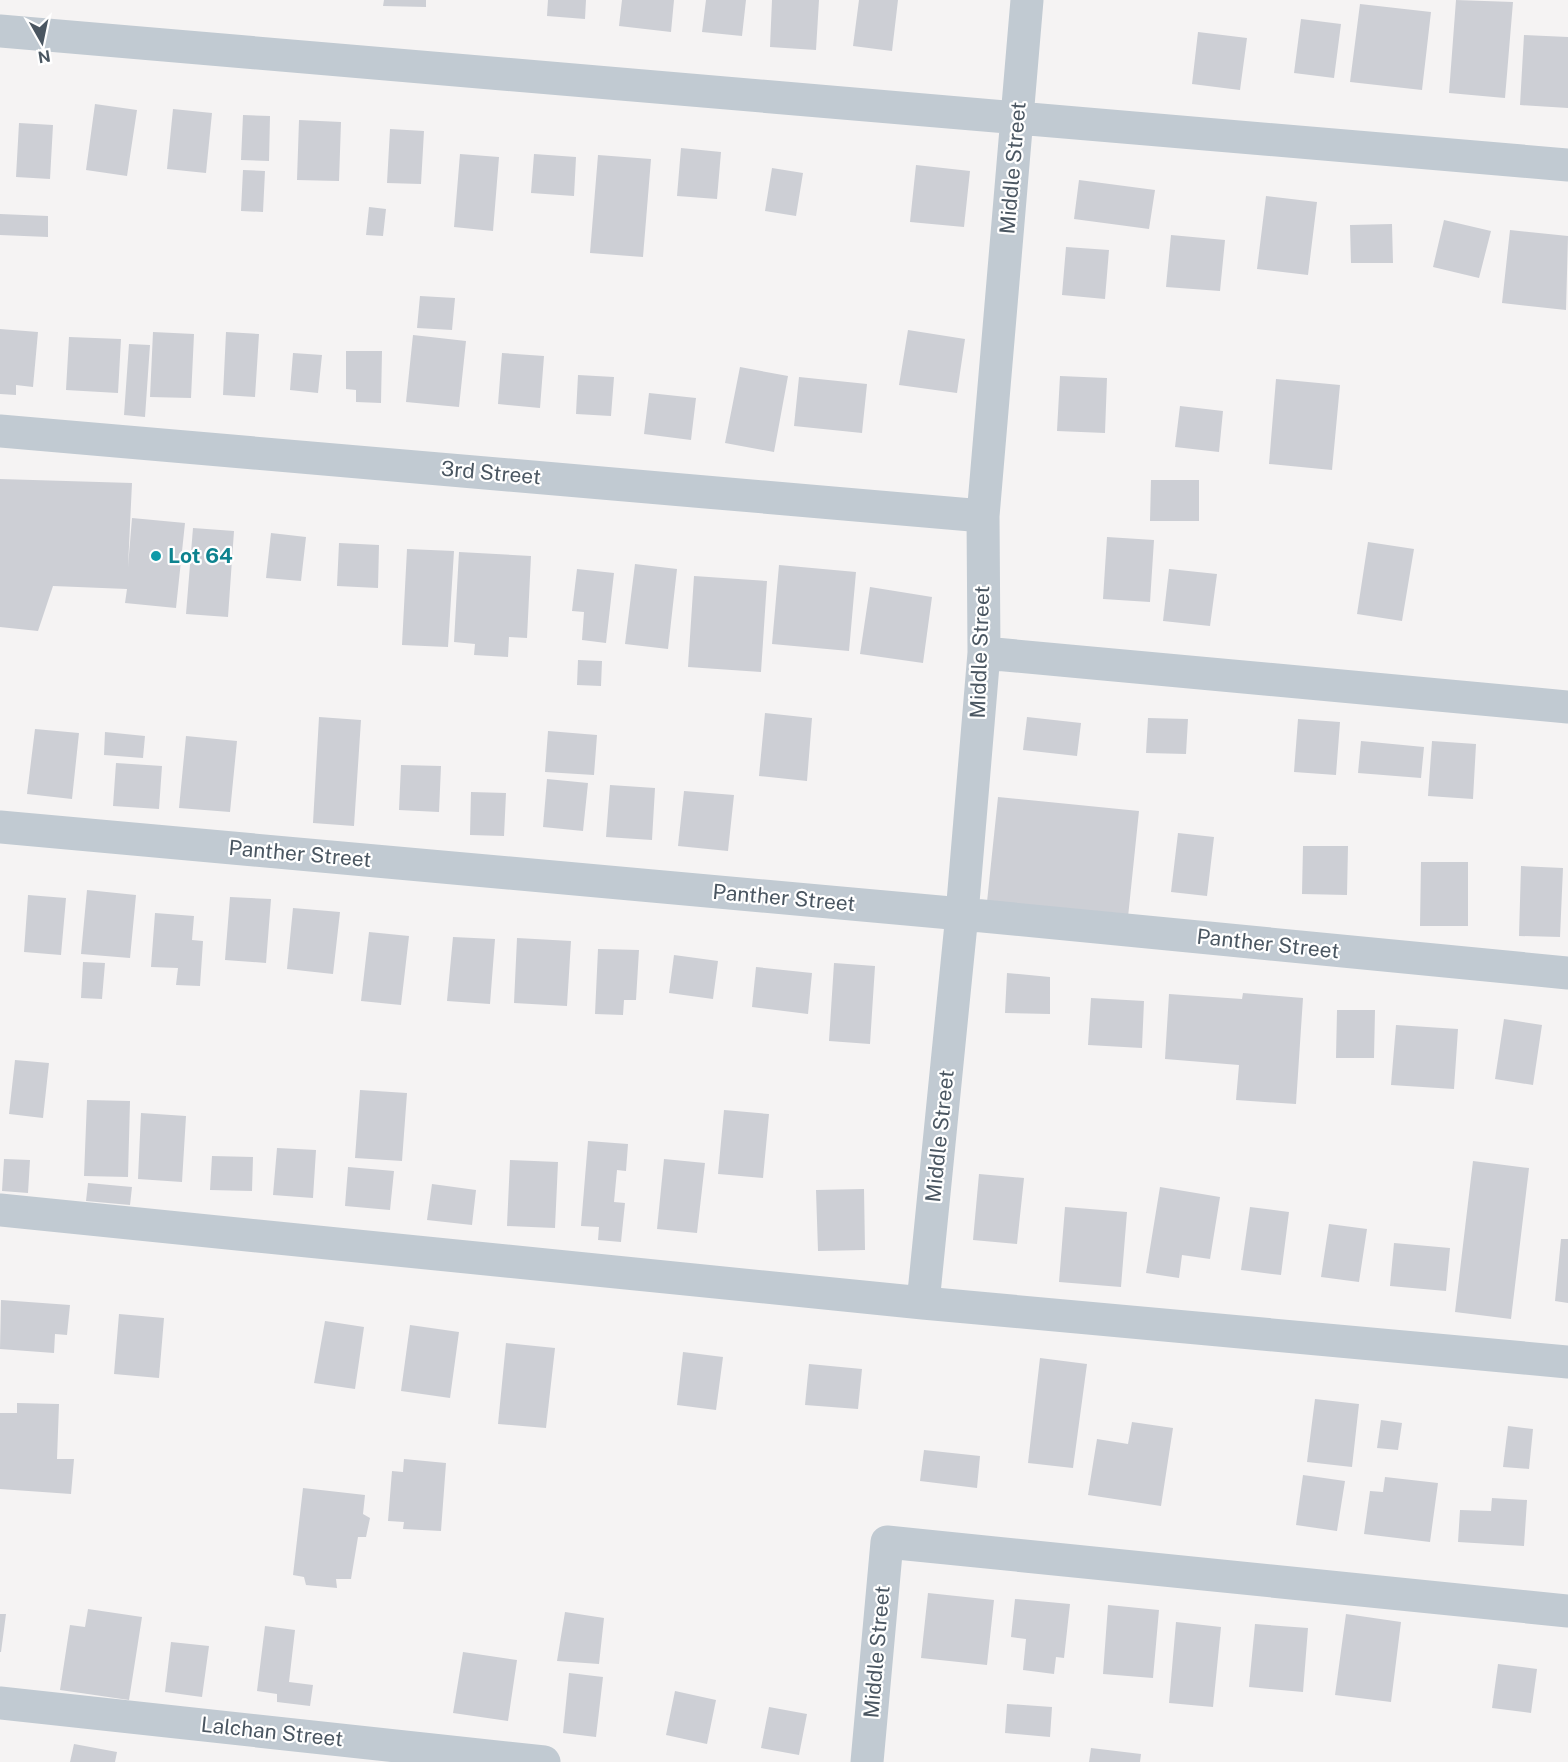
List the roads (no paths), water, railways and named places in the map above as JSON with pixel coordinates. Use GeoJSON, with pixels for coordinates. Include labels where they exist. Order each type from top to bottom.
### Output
{"type":"FeatureCollection","features":[{"type":"Feature","properties":{"kind":"street","name":"Middle Street"},"geometry":{"type":"LineString","coordinates":[[923,1304],[962,914],[984,653],[982,516],[1027,0]]}},
{"type":"Feature","properties":{"kind":"street"},"geometry":{"type":"LineString","coordinates":[[0,31],[1568,165]]}},
{"type":"Feature","properties":{"kind":"street","name":"3rd Street"},"geometry":{"type":"LineString","coordinates":[[0,431],[982,516]]}},
{"type":"Feature","properties":{"kind":"street"},"geometry":{"type":"LineString","coordinates":[[984,653],[1568,707]]}},
{"type":"Feature","properties":{"kind":"street","name":"Panther Street"},"geometry":{"type":"LineString","coordinates":[[0,827],[962,914],[1568,973]]}},
{"type":"Feature","properties":{"kind":"street"},"geometry":{"type":"LineString","coordinates":[[0,1210],[923,1304],[1568,1362]]}},
{"type":"Feature","properties":{"kind":"street","name":"Middle Street"},"geometry":{"type":"LineString","coordinates":[[867,1762],[887,1542],[1568,1611]]}},
{"type":"Feature","properties":{"kind":"street","name":"Lalchan Street"},"geometry":{"type":"LineString","coordinates":[[0,1702],[544,1762]]}},
{"type":"Feature","properties":{"kind":"place","name":"Lot 64"},"geometry":{"type":"Point","coordinates":[156,556]}}]}
